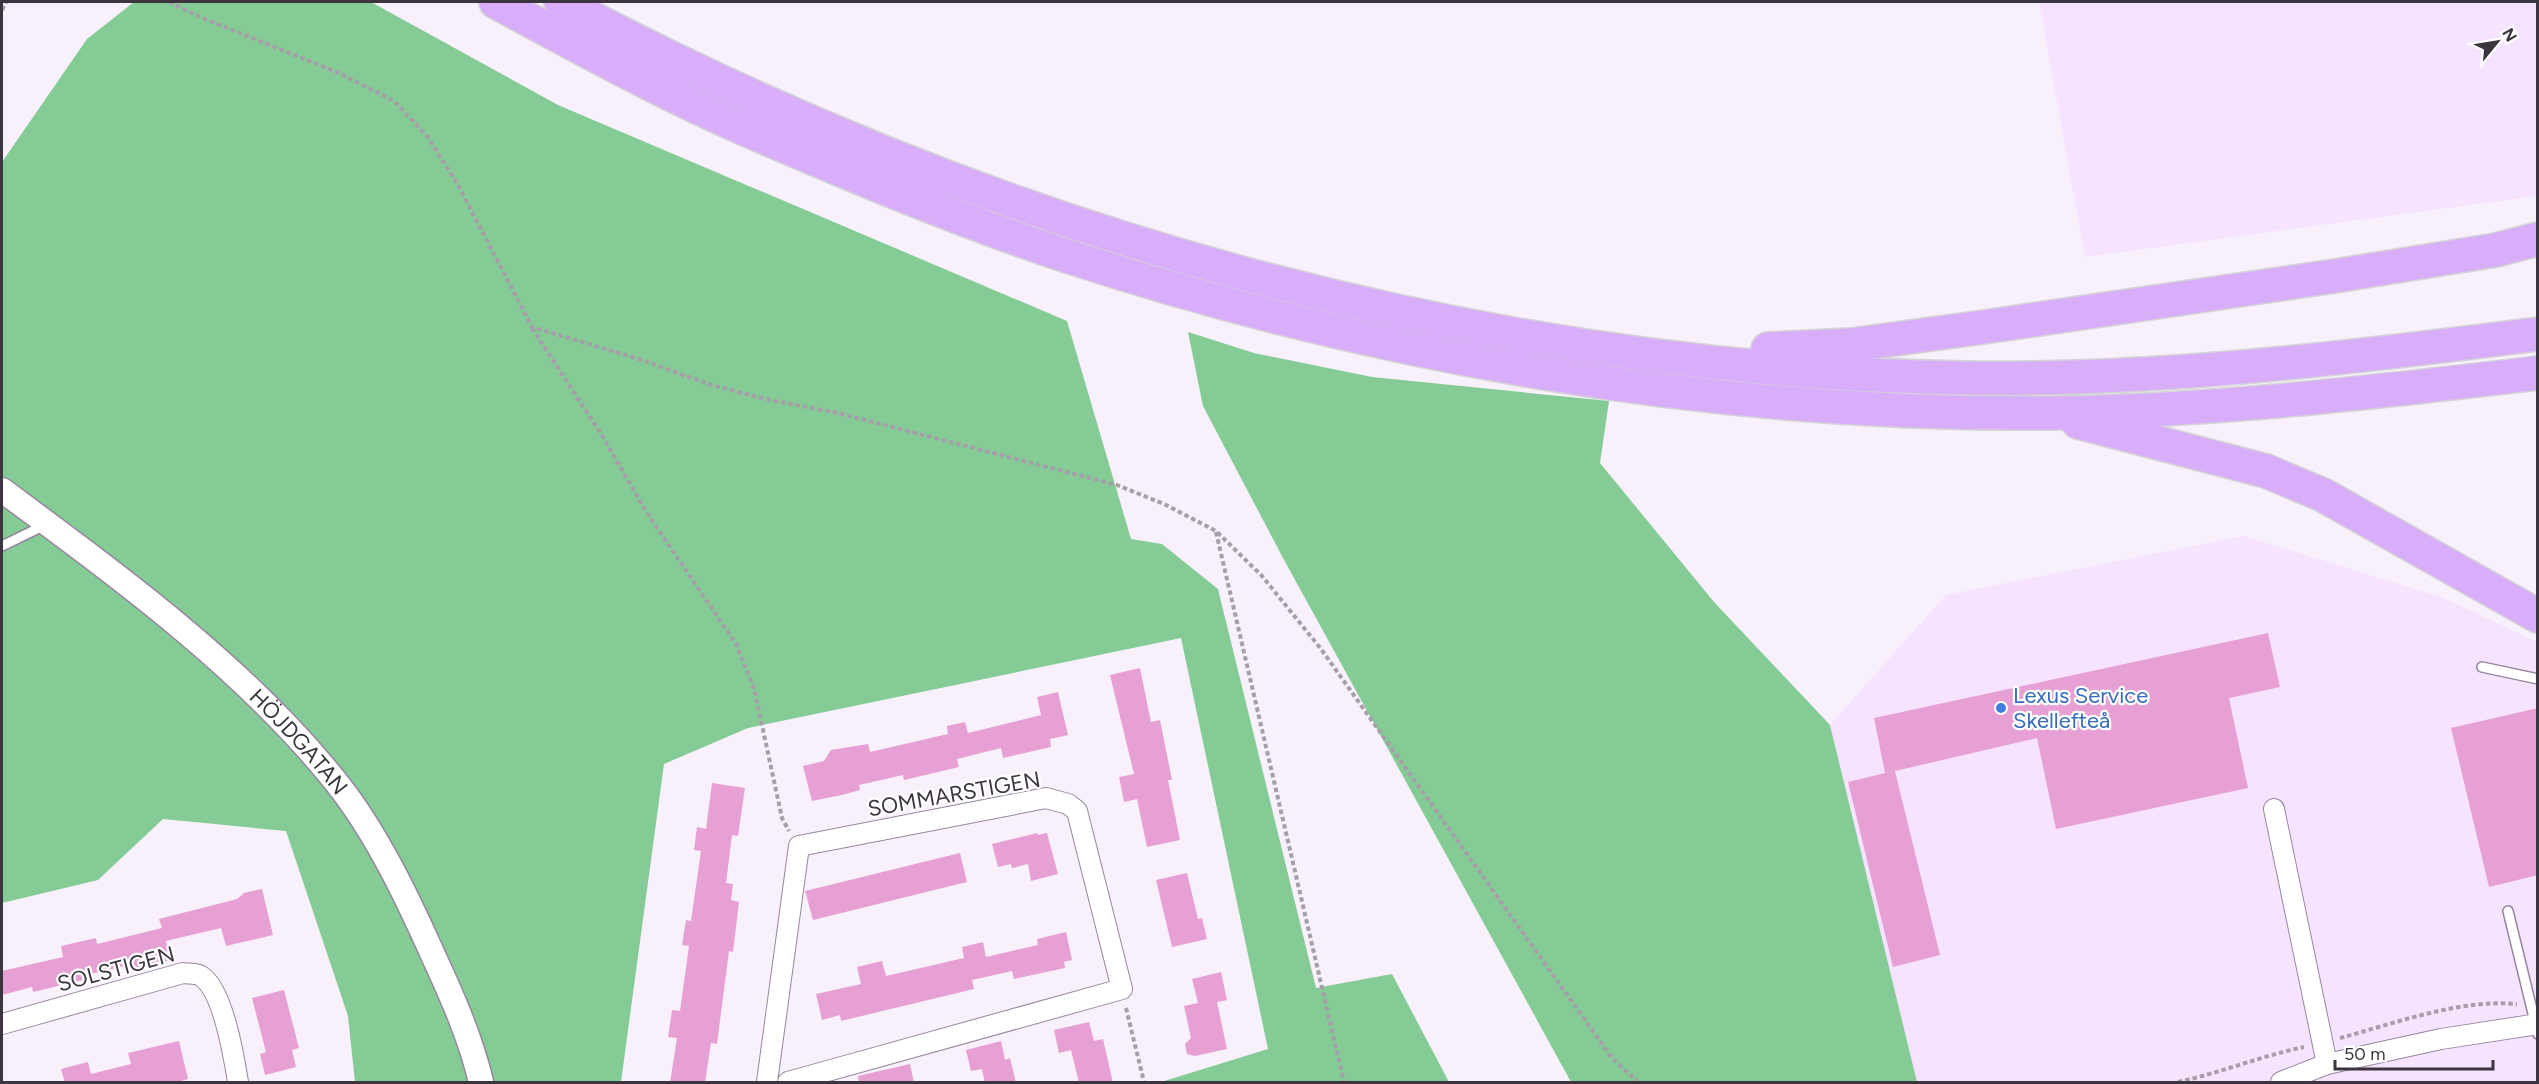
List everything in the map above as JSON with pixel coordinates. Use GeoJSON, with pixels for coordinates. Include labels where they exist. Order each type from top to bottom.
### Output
{"type":"FeatureCollection","features":[{"type":"Feature","properties":{"kind":"highway"},"geometry":{"type":"LineString","coordinates":[[496,2],[624,70],[747,130],[968,220],[1059,253],[1220,302],[1491,364],[1727,397],[1828,405],[2048,413],[2139,410],[2292,400],[2538,373]]}},
{"type":"Feature","properties":{"kind":"highway"},"geometry":{"type":"LineString","coordinates":[[561,2],[706,74],[893,157],[1068,223],[1358,303],[1442,322],[1612,350],[1857,374],[1966,378],[2088,376],[2206,370],[2538,334]]}},
{"type":"Feature","properties":{"kind":"highway"},"geometry":{"type":"LineString","coordinates":[[1612,350],[1748,349],[1851,345],[2335,276],[2496,250],[2538,239]]}},
{"type":"Feature","properties":{"kind":"highway"},"geometry":{"type":"LineString","coordinates":[[2048,413],[2266,471],[2323,495],[2538,616]]}},
{"type":"Feature","properties":{"kind":"street","name":"HÖJDGATAN"},"geometry":{"type":"LineString","coordinates":[[2,490],[156,609],[233,675],[289,729],[337,783],[383,854],[418,921],[446,984],[481,1083]]}},
{"type":"Feature","properties":{"kind":"street","name":"SOMMARSTIGEN"},"geometry":{"type":"LineString","coordinates":[[799,846],[1046,798],[1068,804],[1077,811],[1122,989]]}},
{"type":"Feature","properties":{"kind":"street"},"geometry":{"type":"LineString","coordinates":[[2274,809],[2327,1064]]}},
{"type":"Feature","properties":{"kind":"street"},"geometry":{"type":"LineString","coordinates":[[767,1083],[799,846]]}},
{"type":"Feature","properties":{"kind":"street","name":"SOLSTIGEN"},"geometry":{"type":"LineString","coordinates":[[2,1024],[183,974],[199,974],[210,983],[218,997],[238,1083]]}},
{"type":"Feature","properties":{"kind":"street"},"geometry":{"type":"LineString","coordinates":[[788,1083],[1122,989]]}},
{"type":"Feature","properties":{"kind":"street"},"geometry":{"type":"LineString","coordinates":[[2281,1083],[2327,1064],[2441,1039],[2537,1028]]}},
{"type":"Feature","properties":{"kind":"lane"},"geometry":{"type":"LineString","coordinates":[[2,546],[47,524]]}},
{"type":"Feature","properties":{"kind":"lane"},"geometry":{"type":"LineString","coordinates":[[2482,667],[2538,679]]}},
{"type":"Feature","properties":{"kind":"lane"},"geometry":{"type":"LineString","coordinates":[[2508,911],[2537,1028]]}},
{"type":"Feature","properties":{"kind":"path"},"geometry":{"type":"LineString","coordinates":[[2,10],[6,2]]}},
{"type":"Feature","properties":{"kind":"path"},"geometry":{"type":"LineString","coordinates":[[169,2],[200,17],[339,73],[394,101],[427,136],[458,185],[482,236],[532,327],[603,437],[647,513],[736,644],[754,688],[782,818],[799,846]]}},
{"type":"Feature","properties":{"kind":"path"},"geometry":{"type":"LineString","coordinates":[[532,327],[642,360],[719,387],[837,413],[1117,485],[1164,504],[1216,531],[1262,576],[1321,649],[1606,1049],[1638,1083]]}},
{"type":"Feature","properties":{"kind":"path"},"geometry":{"type":"LineString","coordinates":[[1216,531],[1344,1083]]}},
{"type":"Feature","properties":{"kind":"path"},"geometry":{"type":"LineString","coordinates":[[1122,989],[1144,1083]]}},
{"type":"Feature","properties":{"kind":"shaded area"},"geometry":{"type":"Polygon","coordinates":[[[2039,2],[2537,2],[2537,196],[2085,257],[2039,2]]]}},
{"type":"Feature","properties":{"kind":"shaded area"},"geometry":{"type":"Polygon","coordinates":[[[2244,536],[2444,598],[2537,642],[2537,1082],[1917,1082],[1830,725],[1946,595],[2244,536]]]}},
{"type":"Feature","properties":{"kind":"green space"},"geometry":{"type":"Polygon","coordinates":[[[134,2],[371,2],[558,105],[1067,321],[1131,539],[1162,544],[1218,589],[1316,988],[1392,974],[1449,1082],[1161,1082],[1268,1049],[1181,638],[748,728],[664,764],[621,1082],[355,1082],[348,1016],[286,831],[163,819],[98,880],[2,903],[2,162],[87,39],[134,2]]]}},
{"type":"Feature","properties":{"kind":"green space"},"geometry":{"type":"Polygon","coordinates":[[[1188,332],[1254,353],[1372,377],[1609,401],[1600,463],[1714,602],[1830,725],[1917,1082],[1571,1082],[1283,558],[1203,406],[1188,332]]]}},
{"type":"Feature","properties":{"kind":"building"},"geometry":{"type":"Polygon","coordinates":[[[2268,633],[2280,687],[2229,698],[2248,788],[2056,829],[2037,738],[1895,771],[1940,955],[1893,967],[1848,782],[1885,773],[1874,718],[2268,633]]]}},
{"type":"Feature","properties":{"kind":"building"},"geometry":{"type":"Polygon","coordinates":[[[1140,668],[1151,722],[1160,720],[1172,780],[1168,780],[1180,840],[1147,847],[1137,799],[1124,802],[1119,777],[1134,774],[1110,675],[1140,668]]]}},
{"type":"Feature","properties":{"kind":"building"},"geometry":{"type":"Polygon","coordinates":[[[1058,692],[1068,735],[1050,739],[1051,747],[1003,758],[1001,748],[957,759],[959,767],[904,780],[903,775],[859,785],[860,790],[812,801],[803,766],[824,761],[831,750],[868,744],[870,752],[948,734],[947,726],[965,722],[968,733],[1041,715],[1037,697],[1058,692]]]}},
{"type":"Feature","properties":{"kind":"building"},"geometry":{"type":"Polygon","coordinates":[[[2538,708],[2538,875],[2489,887],[2451,728],[2538,708]]]}},
{"type":"Feature","properties":{"kind":"building"},"geometry":{"type":"Polygon","coordinates":[[[712,783],[745,788],[738,836],[732,835],[726,883],[733,884],[731,900],[739,902],[733,952],[729,951],[717,1044],[711,1043],[705,1083],[670,1083],[677,1038],[668,1037],[672,1010],[680,1011],[689,946],[682,945],[686,920],[691,921],[701,851],[694,850],[697,827],[706,829],[712,783]]]}},
{"type":"Feature","properties":{"kind":"building"},"geometry":{"type":"Polygon","coordinates":[[[1037,833],[1038,835],[1047,833],[1058,874],[1031,881],[1028,864],[1012,868],[1011,864],[998,867],[992,844],[1037,833]]]}},
{"type":"Feature","properties":{"kind":"building"},"geometry":{"type":"Polygon","coordinates":[[[960,853],[967,882],[813,920],[805,891],[960,853]]]}},
{"type":"Feature","properties":{"kind":"building"},"geometry":{"type":"Polygon","coordinates":[[[1187,873],[1198,919],[1202,918],[1207,939],[1172,947],[1156,880],[1187,873]]]}},
{"type":"Feature","properties":{"kind":"building"},"geometry":{"type":"Polygon","coordinates":[[[262,889],[273,935],[226,946],[221,928],[166,941],[171,960],[126,970],[125,966],[82,976],[83,980],[33,992],[32,987],[2,995],[2,971],[63,957],[61,946],[96,938],[97,944],[162,928],[159,919],[237,899],[244,893],[262,889]]]}},
{"type":"Feature","properties":{"kind":"building"},"geometry":{"type":"Polygon","coordinates":[[[1066,932],[1072,960],[1064,962],[1065,968],[1014,979],[1012,971],[972,980],[974,989],[841,1021],[840,1015],[822,1020],[816,994],[861,984],[857,967],[882,961],[886,976],[964,958],[962,947],[983,942],[986,957],[1038,945],[1037,939],[1066,932]]]}},
{"type":"Feature","properties":{"kind":"building"},"geometry":{"type":"Polygon","coordinates":[[[1221,972],[1227,1000],[1217,1002],[1227,1049],[1195,1056],[1187,1054],[1185,1044],[1191,1038],[1184,1006],[1198,1003],[1192,979],[1221,972]]]}},
{"type":"Feature","properties":{"kind":"building"},"geometry":{"type":"Polygon","coordinates":[[[284,990],[299,1048],[292,1050],[296,1067],[265,1075],[260,1054],[266,1052],[252,998],[284,990]]]}},
{"type":"Feature","properties":{"kind":"building"},"geometry":{"type":"Polygon","coordinates":[[[1089,1022],[1094,1041],[1103,1039],[1113,1083],[1079,1083],[1071,1050],[1059,1053],[1054,1030],[1089,1022]]]}},
{"type":"Feature","properties":{"kind":"building"},"geometry":{"type":"Polygon","coordinates":[[[179,1041],[188,1079],[174,1083],[65,1083],[61,1069],[88,1062],[91,1074],[131,1064],[128,1053],[179,1041]]]}},
{"type":"Feature","properties":{"kind":"building"},"geometry":{"type":"Polygon","coordinates":[[[1001,1041],[1005,1060],[1010,1058],[1016,1083],[985,1083],[982,1069],[971,1071],[966,1050],[1001,1041]]]}},
{"type":"Feature","properties":{"kind":"building"},"geometry":{"type":"Polygon","coordinates":[[[910,1064],[914,1083],[859,1083],[858,1076],[910,1064]]]}},
{"type":"Feature","properties":{"kind":"place","name":"Lexus Service Skellefteå"},"geometry":{"type":"Point","coordinates":[2001,708]}}]}
